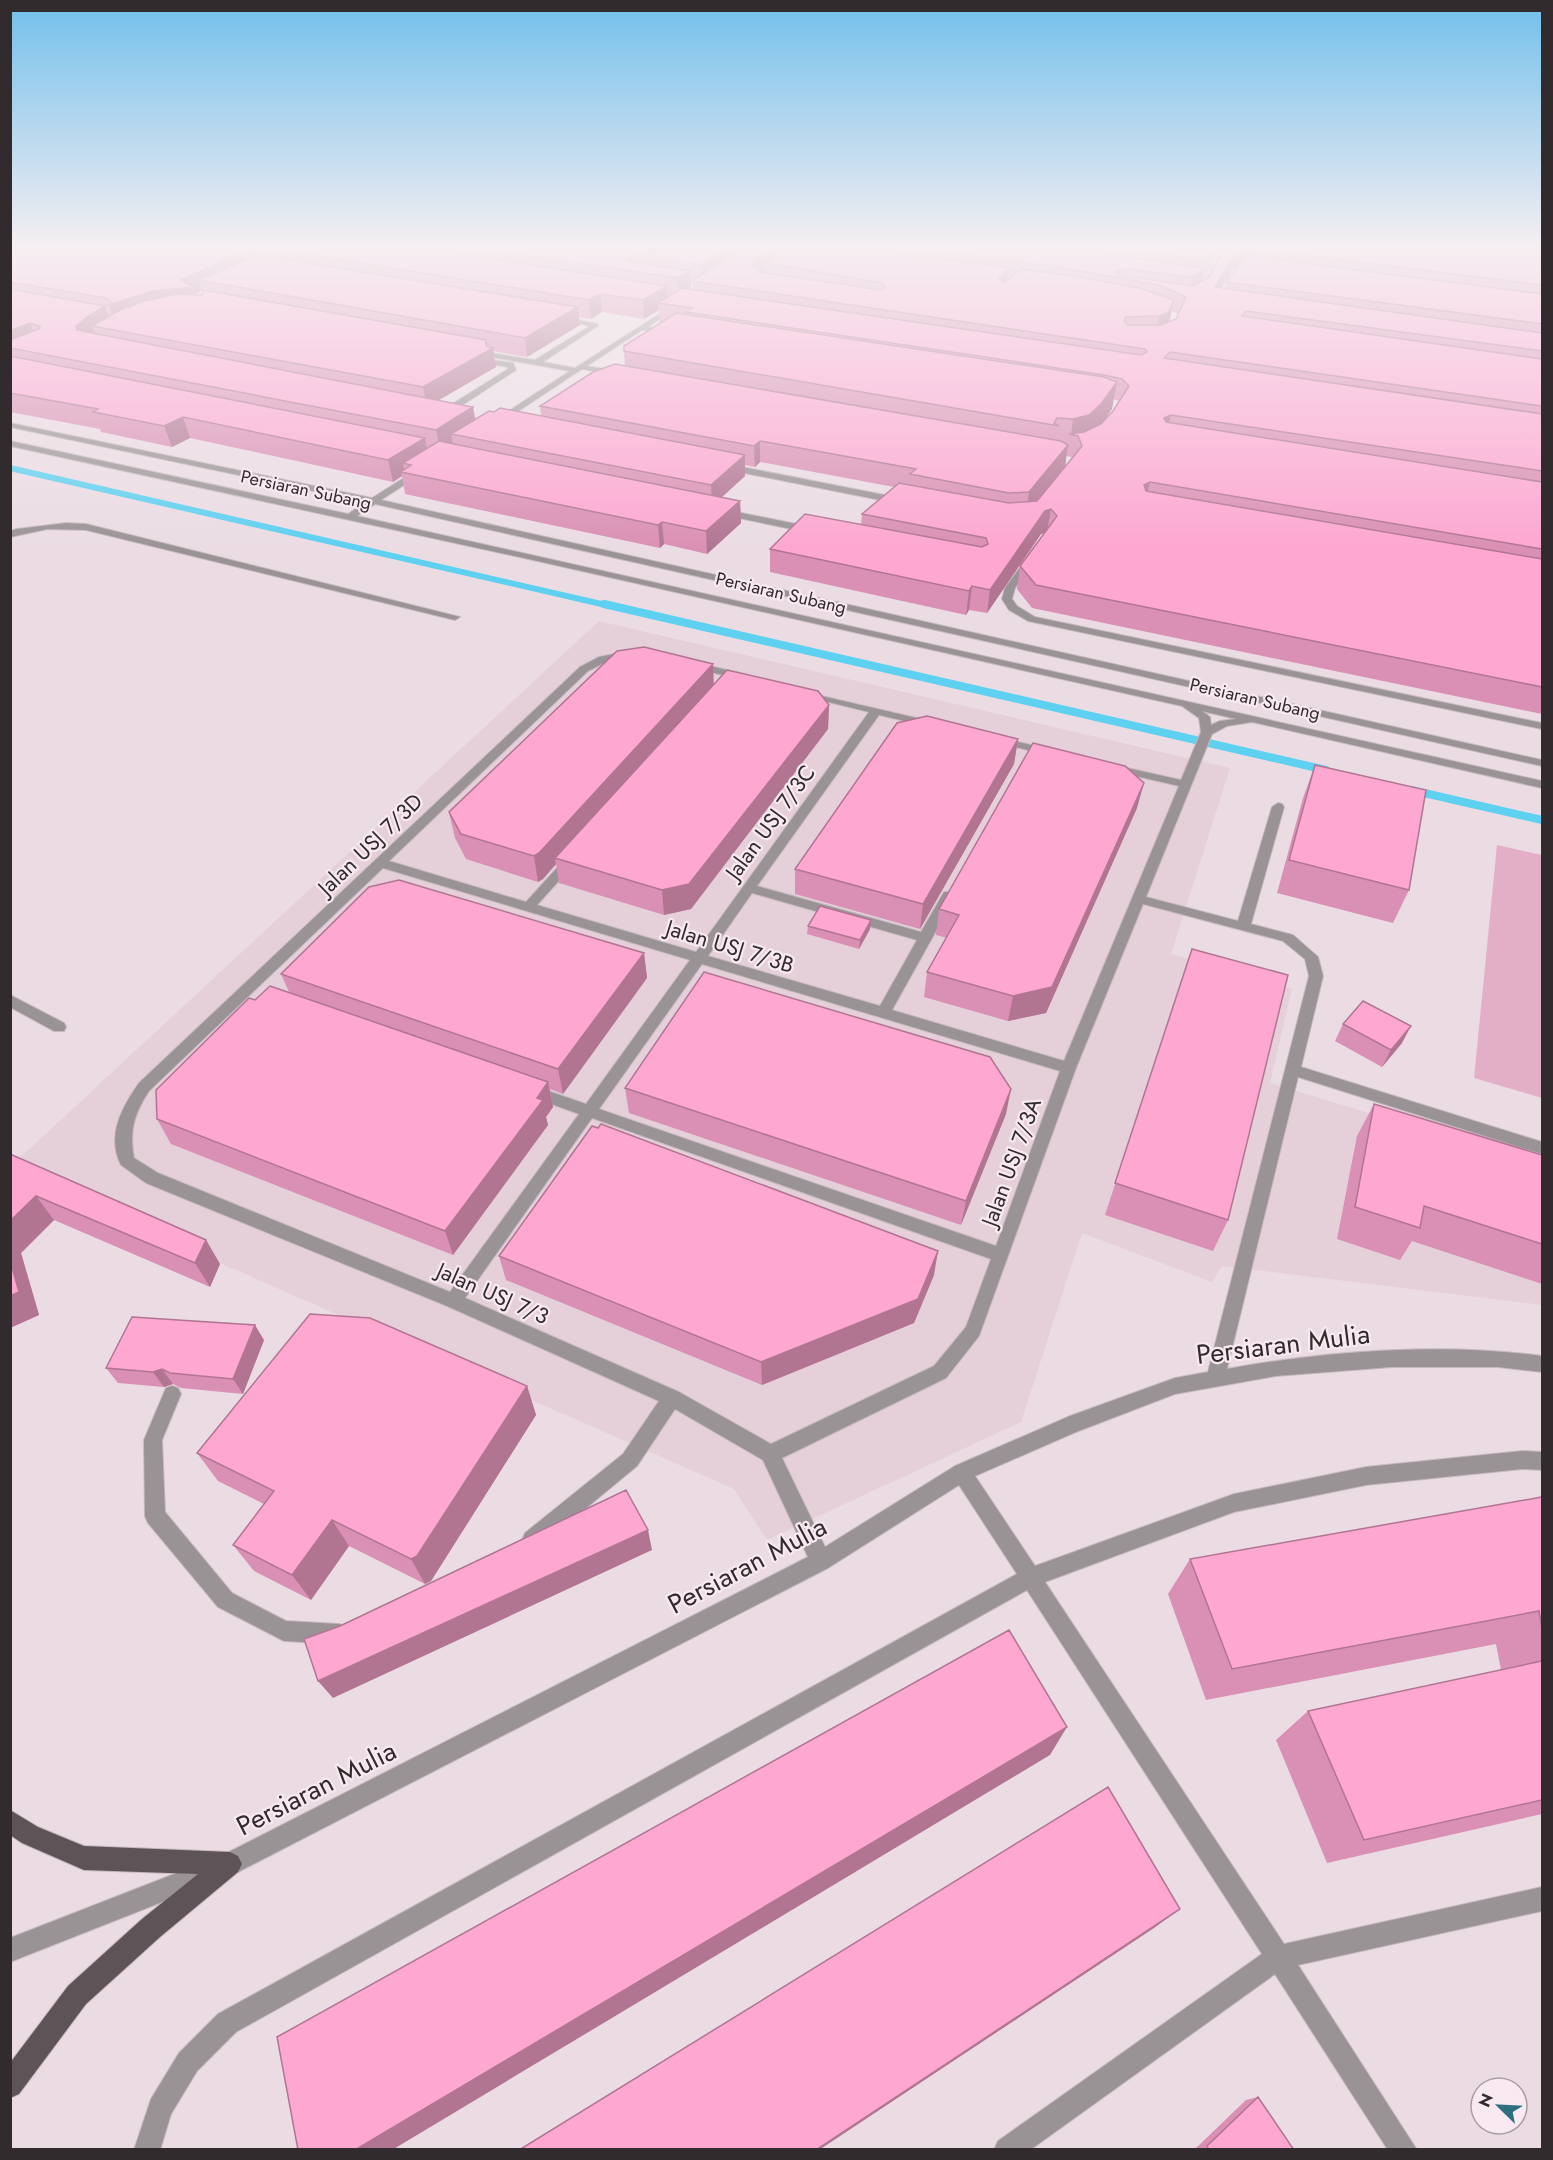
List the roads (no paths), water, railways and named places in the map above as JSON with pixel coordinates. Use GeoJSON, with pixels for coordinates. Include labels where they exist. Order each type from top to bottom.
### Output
{"type":"FeatureCollection","features":[{"type":"Feature","properties":{"kind":"main road"},"geometry":{"type":"LineString","coordinates":[[10,1821],[30,1835],[84,1858],[230,1864]]}},
{"type":"Feature","properties":{"kind":"main road"},"geometry":{"type":"LineString","coordinates":[[10,2085],[77,1995],[151,1928],[230,1864]]}},
{"type":"Feature","properties":{"kind":"street"},"geometry":{"type":"LineString","coordinates":[[536,363],[562,347]]}},
{"type":"Feature","properties":{"kind":"street"},"geometry":{"type":"LineString","coordinates":[[507,424],[494,423],[611,347]]}},
{"type":"Feature","properties":{"kind":"street"},"geometry":{"type":"LineString","coordinates":[[440,415],[512,370],[510,365],[465,354],[625,375],[605,381]]}},
{"type":"Feature","properties":{"kind":"street"},"geometry":{"type":"LineString","coordinates":[[428,413],[450,417]]}},
{"type":"Feature","properties":{"kind":"street","name":"Persiaran Subang"},"geometry":{"type":"LineString","coordinates":[[10,424],[373,501],[1542,763]]}},
{"type":"Feature","properties":{"kind":"street","name":"Persiaran Subang"},"geometry":{"type":"LineString","coordinates":[[10,444],[1176,699],[1542,783]]}},
{"type":"Feature","properties":{"kind":"street"},"geometry":{"type":"LineString","coordinates":[[715,465],[911,503]]}},
{"type":"Feature","properties":{"kind":"street"},"geometry":{"type":"LineString","coordinates":[[348,518],[423,469]]}},
{"type":"Feature","properties":{"kind":"street"},"geometry":{"type":"LineString","coordinates":[[712,510],[817,532]]}},
{"type":"Feature","properties":{"kind":"street"},"geometry":{"type":"LineString","coordinates":[[10,534],[42,525],[64,524],[86,528],[455,617]]}},
{"type":"Feature","properties":{"kind":"street"},"geometry":{"type":"LineString","coordinates":[[1034,554],[1010,588],[1007,599],[1013,608],[1032,619],[1542,726]]}},
{"type":"Feature","properties":{"kind":"street","name":"Jalan USJ 7/3D"},"geometry":{"type":"LineString","coordinates":[[126,1114],[144,1087],[584,669],[603,659],[624,654],[647,655]]}},
{"type":"Feature","properties":{"kind":"street"},"geometry":{"type":"LineString","coordinates":[[680,661],[732,680],[758,681]]}},
{"type":"Feature","properties":{"kind":"street"},"geometry":{"type":"LineString","coordinates":[[790,689],[942,727]]}},
{"type":"Feature","properties":{"kind":"street"},"geometry":{"type":"LineString","coordinates":[[1176,699],[1204,717],[1207,732],[1224,723],[1242,720],[1286,725]]}},
{"type":"Feature","properties":{"kind":"street","name":"Jalan USJ 7/3C"},"geometry":{"type":"LineString","coordinates":[[453,1301],[876,711]]}},
{"type":"Feature","properties":{"kind":"street","name":"Jalan USJ 7/3A"},"geometry":{"type":"LineString","coordinates":[[770,1454],[940,1372],[973,1331],[1068,1068],[1207,732]]}},
{"type":"Feature","properties":{"kind":"street"},"geometry":{"type":"LineString","coordinates":[[986,737],[1028,753],[1063,756]]}},
{"type":"Feature","properties":{"kind":"street"},"geometry":{"type":"LineString","coordinates":[[1107,766],[1184,784]]}},
{"type":"Feature","properties":{"kind":"street"},"geometry":{"type":"LineString","coordinates":[[1243,927],[1278,807]]}},
{"type":"Feature","properties":{"kind":"street"},"geometry":{"type":"LineString","coordinates":[[528,907],[576,854]]}},
{"type":"Feature","properties":{"kind":"street","name":"Jalan USJ 7/3B"},"geometry":{"type":"LineString","coordinates":[[381,863],[1068,1068]]}},
{"type":"Feature","properties":{"kind":"street"},"geometry":{"type":"LineString","coordinates":[[883,1014],[958,878]]}},
{"type":"Feature","properties":{"kind":"street"},"geometry":{"type":"LineString","coordinates":[[748,888],[925,938]]}},
{"type":"Feature","properties":{"kind":"street"},"geometry":{"type":"LineString","coordinates":[[1139,900],[1288,938],[1311,957],[1316,975],[1215,1379]]}},
{"type":"Feature","properties":{"kind":"street"},"geometry":{"type":"LineString","coordinates":[[245,991],[267,998]]}},
{"type":"Feature","properties":{"kind":"street"},"geometry":{"type":"LineString","coordinates":[[10,1000],[59,1027]]}},
{"type":"Feature","properties":{"kind":"street"},"geometry":{"type":"LineString","coordinates":[[1294,1070],[1542,1148]]}},
{"type":"Feature","properties":{"kind":"street"},"geometry":{"type":"LineString","coordinates":[[522,1088],[1001,1255]]}},
{"type":"Feature","properties":{"kind":"street","name":"Jalan USJ 7/3"},"geometry":{"type":"LineString","coordinates":[[126,1114],[121,1136],[127,1161],[152,1178],[453,1301],[672,1398],[770,1454]]}},
{"type":"Feature","properties":{"kind":"street","name":"Persiaran Mulia"},"geometry":{"type":"LineString","coordinates":[[10,1950],[230,1864],[821,1561],[962,1472],[1070,1425],[1175,1386],[1276,1368],[1392,1359],[1498,1359],[1542,1364]]}},
{"type":"Feature","properties":{"kind":"street"},"geometry":{"type":"LineString","coordinates":[[172,1394],[153,1440],[155,1516],[225,1600],[284,1632],[345,1635],[356,1630]]}},
{"type":"Feature","properties":{"kind":"street"},"geometry":{"type":"LineString","coordinates":[[512,1556],[630,1460],[672,1398]]}},
{"type":"Feature","properties":{"kind":"street"},"geometry":{"type":"LineString","coordinates":[[770,1454],[821,1561]]}},
{"type":"Feature","properties":{"kind":"street"},"geometry":{"type":"LineString","coordinates":[[147,2150],[160,2108],[188,2062],[227,2023],[1031,1577],[1234,1503],[1366,1476],[1522,1460],[1542,1461]]}},
{"type":"Feature","properties":{"kind":"street"},"geometry":{"type":"LineString","coordinates":[[962,1472],[1404,2150]]}},
{"type":"Feature","properties":{"kind":"street"},"geometry":{"type":"LineString","coordinates":[[1007,2150],[1279,1957],[1542,1899]]}},
{"type":"Feature","properties":{"kind":"waterway"},"geometry":{"type":"LineString","coordinates":[[10,468],[610,606]]}},
{"type":"Feature","properties":{"kind":"waterway"},"geometry":{"type":"LineString","coordinates":[[604,604],[1326,770]]}},
{"type":"Feature","properties":{"kind":"waterway"},"geometry":{"type":"LineString","coordinates":[[1411,790],[1542,820]]}}]}
